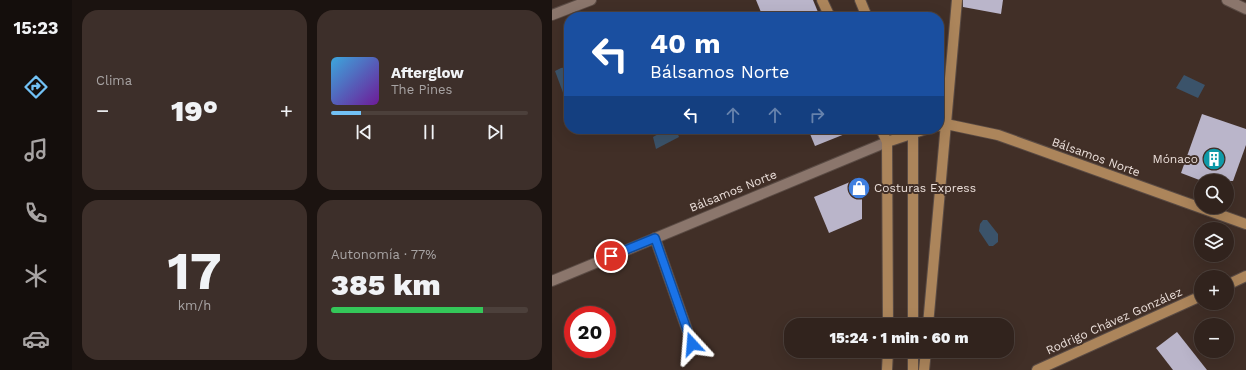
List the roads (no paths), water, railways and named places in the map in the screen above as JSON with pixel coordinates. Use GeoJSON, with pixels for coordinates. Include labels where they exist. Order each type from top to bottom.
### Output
{"type":"FeatureCollection","features":[{"type":"Feature","properties":{"kind":"main road"},"geometry":{"type":"LineString","coordinates":[[822,0],[828,12]]}},
{"type":"Feature","properties":{"kind":"main road"},"geometry":{"type":"LineString","coordinates":[[860,0],[865,12]]}},
{"type":"Feature","properties":{"kind":"main road"},"geometry":{"type":"LineString","coordinates":[[944,116],[957,0]]}},
{"type":"Feature","properties":{"kind":"main road","name":"Bálsamos Norte"},"geometry":{"type":"LineString","coordinates":[[944,125],[998,135],[1245,225]]}},
{"type":"Feature","properties":{"kind":"main road"},"geometry":{"type":"LineString","coordinates":[[883,134],[887,142],[888,318]]}},
{"type":"Feature","properties":{"kind":"main road","name":"Bálsamos Norte"},"geometry":{"type":"LineString","coordinates":[[887,142],[904,134]]}},
{"type":"Feature","properties":{"kind":"main road"},"geometry":{"type":"LineString","coordinates":[[913,134],[913,318]]}},
{"type":"Feature","properties":{"kind":"main road"},"geometry":{"type":"LineString","coordinates":[[929,318],[942,134]]}},
{"type":"Feature","properties":{"kind":"main road"},"geometry":{"type":"LineString","coordinates":[[1234,282],[1246,276]]}},
{"type":"Feature","properties":{"kind":"main road","name":"Rodrigo Chávez González"},"geometry":{"type":"LineString","coordinates":[[1037,370],[1194,299]]}},
{"type":"Feature","properties":{"kind":"main road"},"geometry":{"type":"LineString","coordinates":[[887,370],[888,358]]}},
{"type":"Feature","properties":{"kind":"main road"},"geometry":{"type":"LineString","coordinates":[[913,358],[913,370]]}},
{"type":"Feature","properties":{"kind":"main road"},"geometry":{"type":"LineString","coordinates":[[924,370],[925,358]]}},
{"type":"Feature","properties":{"kind":"street"},"geometry":{"type":"LineString","coordinates":[[552,16],[591,0]]}},
{"type":"Feature","properties":{"kind":"street"},"geometry":{"type":"LineString","coordinates":[[1227,0],[1246,9]]}},
{"type":"Feature","properties":{"kind":"street","name":"Bálsamos Norte"},"geometry":{"type":"LineString","coordinates":[[552,281],[887,142]]}},
{"type":"Feature","properties":{"kind":"street"},"geometry":{"type":"LineString","coordinates":[[655,238],[692,344]]}},
{"type":"Feature","properties":{"kind":"water"},"geometry":{"type":"Polygon","coordinates":[[[564,68],[564,95],[555,71],[564,68]]]}},
{"type":"Feature","properties":{"kind":"water"},"geometry":{"type":"Polygon","coordinates":[[[1184,75],[1205,85],[1198,98],[1176,88],[1184,75]]]}},
{"type":"Feature","properties":{"kind":"water"},"geometry":{"type":"Polygon","coordinates":[[[658,134],[678,134],[679,137],[656,149],[653,137],[658,134]]]}},
{"type":"Feature","properties":{"kind":"water"},"geometry":{"type":"Polygon","coordinates":[[[983,220],[987,220],[998,234],[998,242],[993,246],[989,246],[979,231],[980,224],[983,220]]]}},
{"type":"Feature","properties":{"kind":"place","name":"Mónaco"},"geometry":{"type":"Point","coordinates":[1214,159]}},
{"type":"Feature","properties":{"kind":"place","name":"Costuras Express"},"geometry":{"type":"Point","coordinates":[859,188]}}]}
